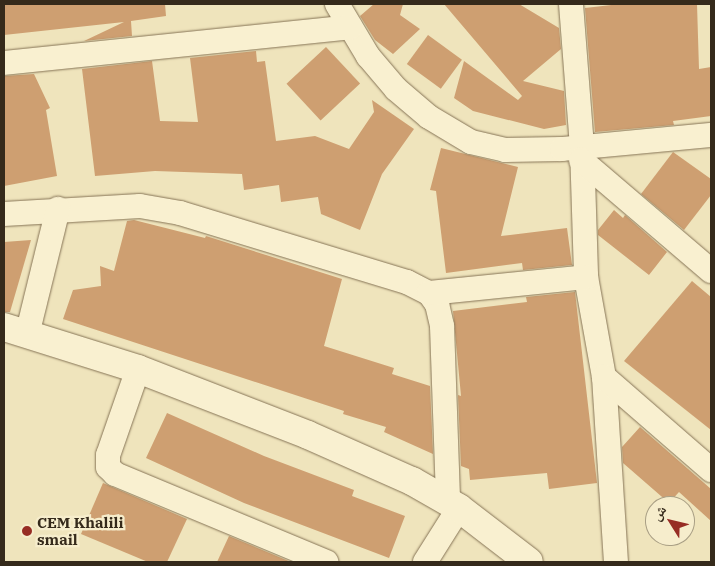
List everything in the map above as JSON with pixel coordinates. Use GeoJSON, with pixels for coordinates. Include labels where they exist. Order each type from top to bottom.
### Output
{"type":"FeatureCollection","features":[{"type":"Feature","properties":{"kind":"main road"},"geometry":{"type":"LineString","coordinates":[[16,331],[138,369],[308,435],[453,504],[529,562]]}},
{"type":"Feature","properties":{"kind":"street"},"geometry":{"type":"LineString","coordinates":[[337,4],[368,56],[396,89],[429,116],[471,142],[505,150],[582,154],[711,135]]}},
{"type":"Feature","properties":{"kind":"street"},"geometry":{"type":"LineString","coordinates":[[571,4],[582,154],[586,278],[604,377],[616,562]]}},
{"type":"Feature","properties":{"kind":"street"},"geometry":{"type":"LineString","coordinates":[[4,63],[350,27]]}},
{"type":"Feature","properties":{"kind":"street"},"geometry":{"type":"LineString","coordinates":[[582,154],[711,271]]}},
{"type":"Feature","properties":{"kind":"street"},"geometry":{"type":"LineString","coordinates":[[4,214],[140,206],[180,213],[407,282],[429,293],[437,304],[442,326],[453,504],[425,562]]}},
{"type":"Feature","properties":{"kind":"street"},"geometry":{"type":"LineString","coordinates":[[16,331],[58,210]]}},
{"type":"Feature","properties":{"kind":"street"},"geometry":{"type":"LineString","coordinates":[[429,293],[586,278]]}},
{"type":"Feature","properties":{"kind":"street"},"geometry":{"type":"LineString","coordinates":[[138,369],[108,455],[108,467],[115,474],[326,562]]}},
{"type":"Feature","properties":{"kind":"street"},"geometry":{"type":"LineString","coordinates":[[604,377],[711,470]]}},
{"type":"Feature","properties":{"kind":"building"},"geometry":{"type":"Polygon","coordinates":[[[4,4],[165,4],[166,16],[131,21],[132,36],[84,41],[124,22],[4,35],[4,4]]]}},
{"type":"Feature","properties":{"kind":"building"},"geometry":{"type":"Polygon","coordinates":[[[374,4],[403,4],[400,15],[420,29],[393,54],[375,40],[360,16],[374,4]]]}},
{"type":"Feature","properties":{"kind":"building"},"geometry":{"type":"Polygon","coordinates":[[[444,4],[519,4],[559,28],[561,49],[523,81],[564,91],[566,125],[544,129],[473,111],[454,98],[464,61],[518,100],[522,96],[444,4]]]}},
{"type":"Feature","properties":{"kind":"building"},"geometry":{"type":"Polygon","coordinates":[[[620,4],[697,4],[699,69],[711,67],[711,116],[673,121],[674,125],[595,132],[585,8],[620,4]]]}},
{"type":"Feature","properties":{"kind":"building"},"geometry":{"type":"Polygon","coordinates":[[[428,35],[462,60],[441,89],[407,64],[428,35]]]}},
{"type":"Feature","properties":{"kind":"building"},"geometry":{"type":"Polygon","coordinates":[[[326,47],[360,84],[321,120],[287,84],[326,47]]]}},
{"type":"Feature","properties":{"kind":"building"},"geometry":{"type":"Polygon","coordinates":[[[256,51],[257,62],[265,61],[276,141],[315,136],[349,149],[374,112],[372,100],[414,129],[382,174],[360,230],[321,214],[318,197],[281,202],[279,185],[244,190],[242,174],[155,171],[95,176],[82,69],[152,61],[160,121],[198,122],[190,58],[256,51]]]}},
{"type":"Feature","properties":{"kind":"building"},"geometry":{"type":"Polygon","coordinates":[[[34,74],[50,108],[46,110],[57,176],[4,186],[4,76],[34,74]]]}},
{"type":"Feature","properties":{"kind":"building"},"geometry":{"type":"Polygon","coordinates":[[[441,148],[518,167],[501,236],[567,228],[572,265],[523,270],[522,263],[446,273],[436,191],[430,190],[441,148]]]}},
{"type":"Feature","properties":{"kind":"building"},"geometry":{"type":"Polygon","coordinates":[[[673,152],[711,179],[711,195],[684,230],[641,194],[673,152]]]}},
{"type":"Feature","properties":{"kind":"building"},"geometry":{"type":"Polygon","coordinates":[[[614,210],[623,218],[625,215],[667,252],[649,275],[598,235],[598,230],[614,210]]]}},
{"type":"Feature","properties":{"kind":"building"},"geometry":{"type":"Polygon","coordinates":[[[134,220],[205,238],[206,236],[342,279],[324,346],[394,368],[392,374],[430,386],[433,454],[384,432],[386,427],[343,414],[344,411],[63,319],[73,290],[101,286],[100,266],[114,271],[127,221],[134,220]]]}},
{"type":"Feature","properties":{"kind":"building"},"geometry":{"type":"Polygon","coordinates":[[[31,240],[10,312],[4,312],[4,242],[31,240]]]}},
{"type":"Feature","properties":{"kind":"building"},"geometry":{"type":"Polygon","coordinates":[[[692,281],[711,297],[711,430],[624,361],[692,281]]]}},
{"type":"Feature","properties":{"kind":"building"},"geometry":{"type":"Polygon","coordinates":[[[575,292],[597,483],[549,489],[547,473],[470,480],[469,469],[461,466],[458,395],[461,396],[453,311],[527,302],[526,297],[575,292]]]}},
{"type":"Feature","properties":{"kind":"building"},"geometry":{"type":"Polygon","coordinates":[[[167,413],[264,456],[354,490],[352,496],[405,516],[389,558],[244,503],[146,458],[167,413]]]}},
{"type":"Feature","properties":{"kind":"building"},"geometry":{"type":"Polygon","coordinates":[[[640,427],[711,489],[711,521],[695,506],[695,496],[683,496],[679,492],[675,496],[661,496],[623,463],[622,447],[640,427]]]}},
{"type":"Feature","properties":{"kind":"building"},"geometry":{"type":"Polygon","coordinates":[[[103,483],[187,519],[167,562],[148,562],[81,534],[103,483]]]}},
{"type":"Feature","properties":{"kind":"building"},"geometry":{"type":"Polygon","coordinates":[[[229,536],[291,562],[217,562],[229,536]]]}},
{"type":"Feature","properties":{"kind":"place","name":"CEM Khalili smail"},"geometry":{"type":"Point","coordinates":[27,531]}}]}
